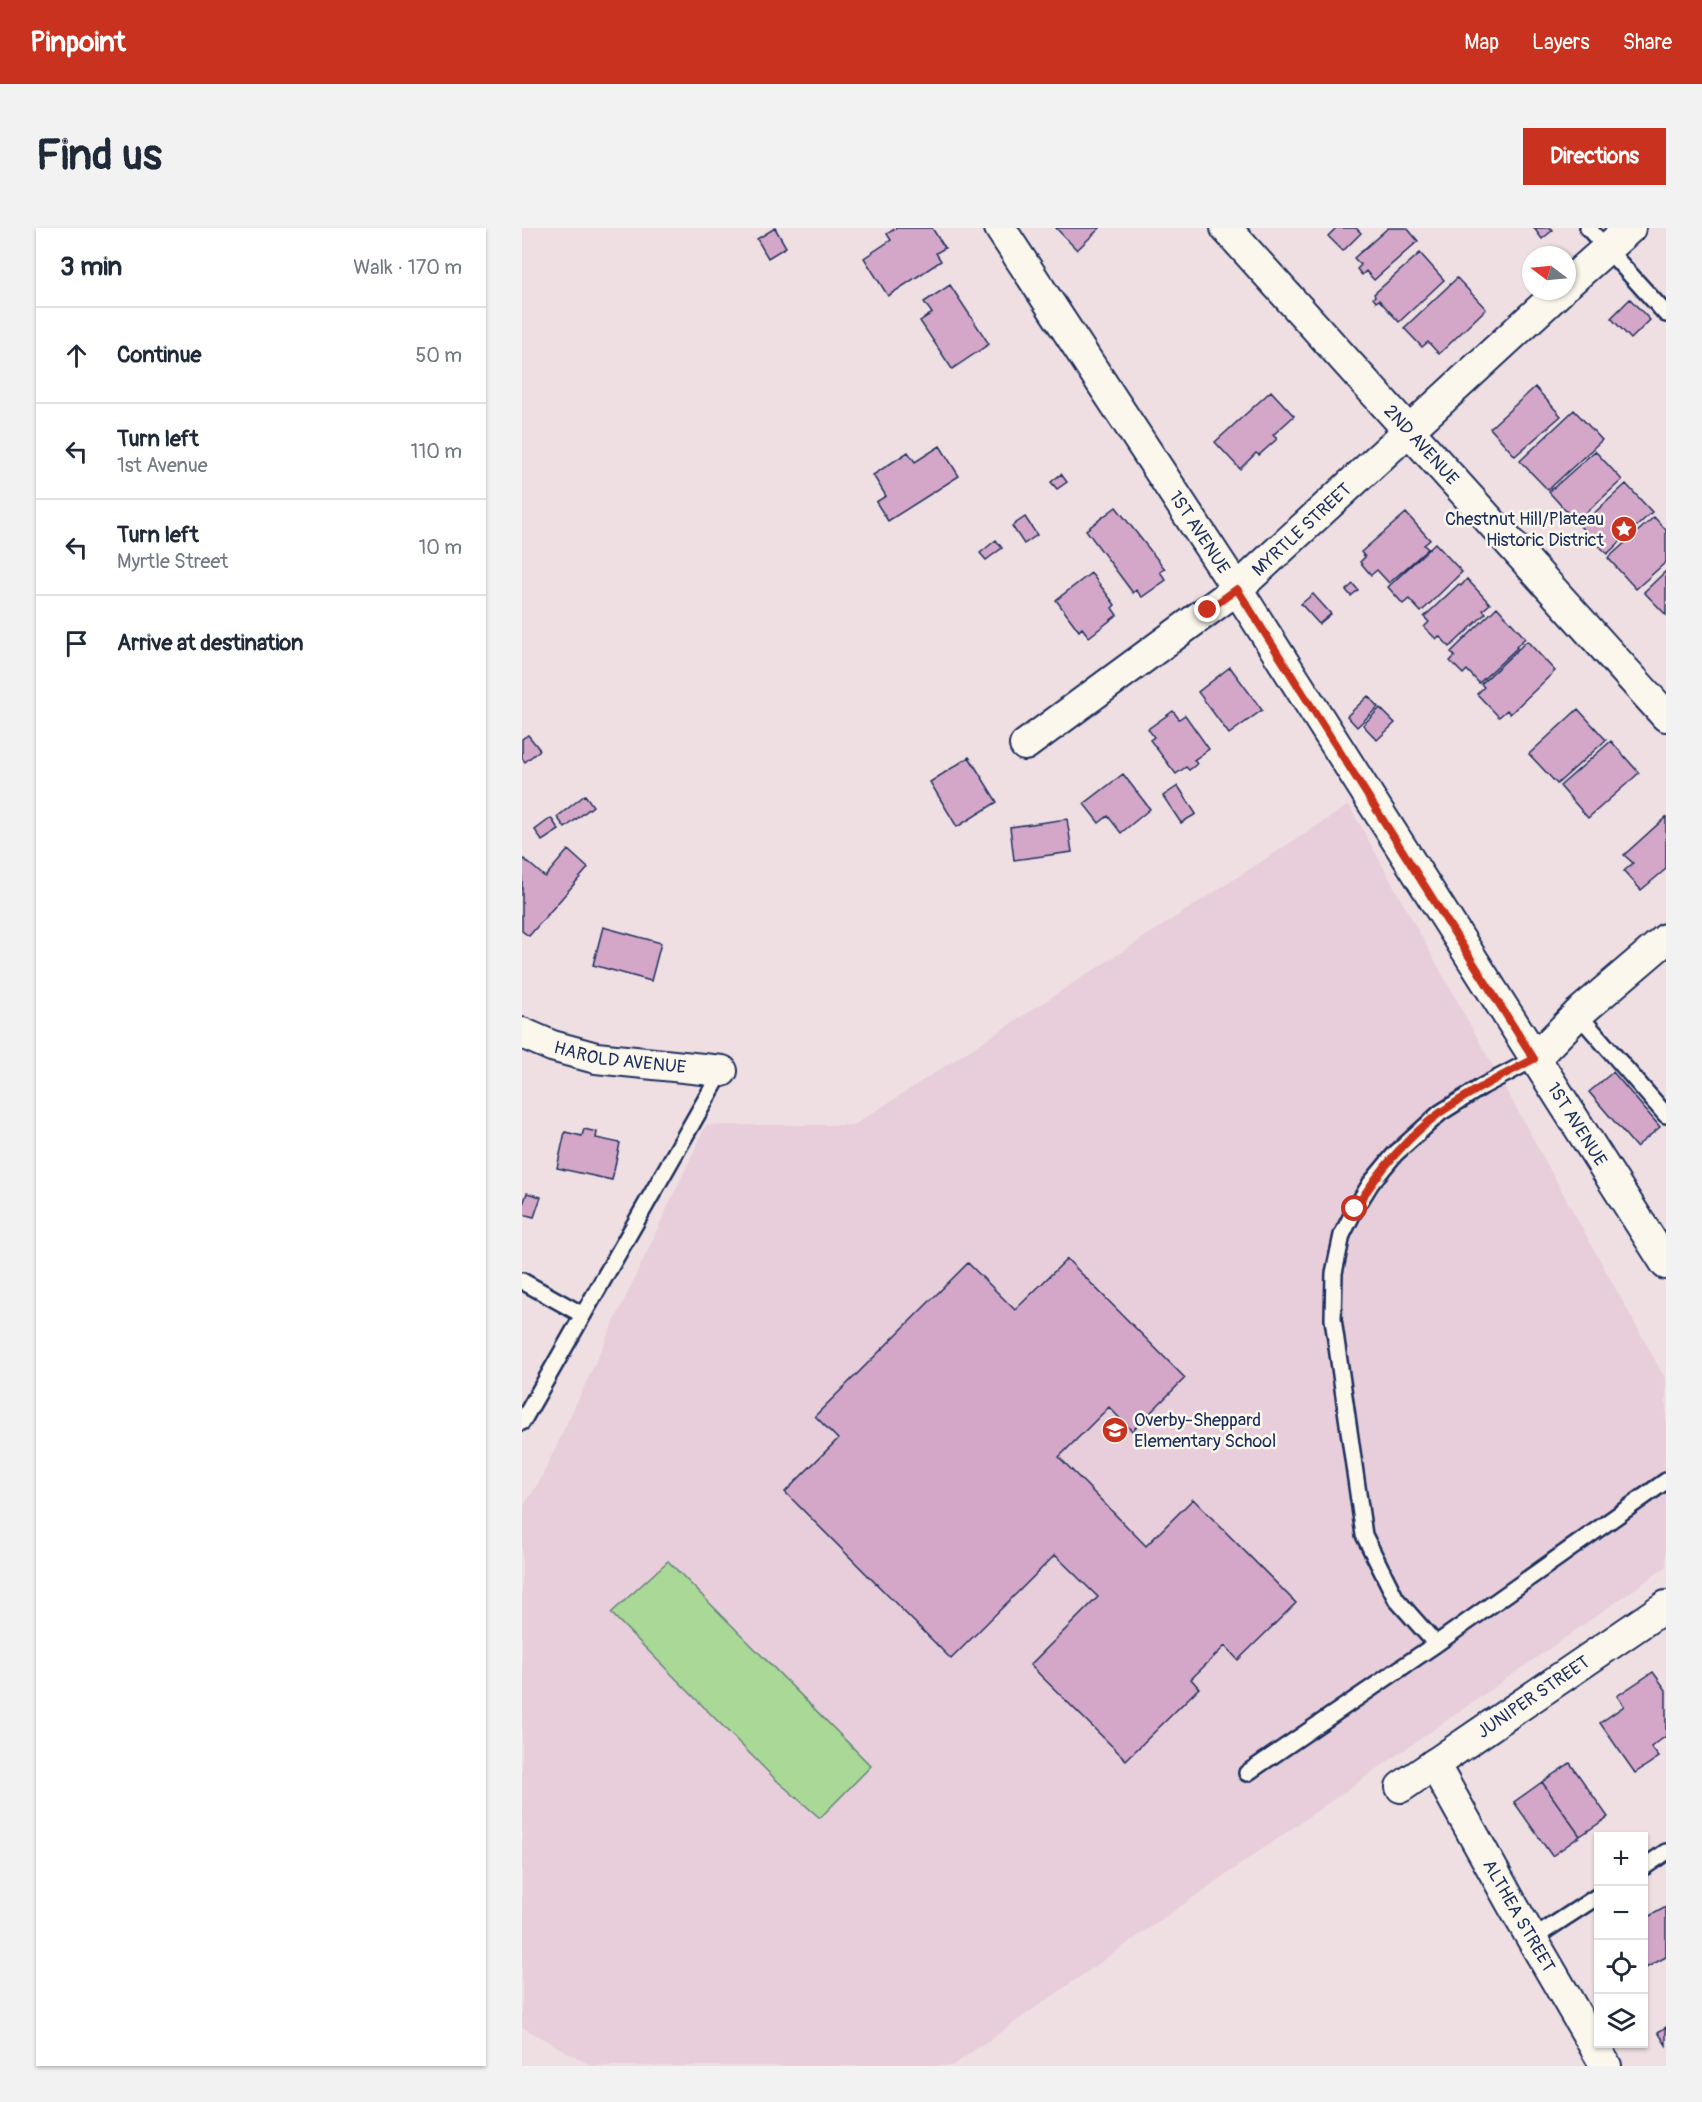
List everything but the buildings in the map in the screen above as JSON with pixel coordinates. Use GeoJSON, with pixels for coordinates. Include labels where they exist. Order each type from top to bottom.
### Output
{"type":"FeatureCollection","features":[{"type":"Feature","properties":{"kind":"street","name":"1ST AVENUE"},"geometry":{"type":"LineString","coordinates":[[1000,228],[1237,589],[1666,1264]]}},
{"type":"Feature","properties":{"kind":"street","name":"2ND AVENUE"},"geometry":{"type":"LineString","coordinates":[[1226,228],[1666,716]]}},
{"type":"Feature","properties":{"kind":"street"},"geometry":{"type":"LineString","coordinates":[[1576,270],[1597,238],[1630,228]]}},
{"type":"Feature","properties":{"kind":"street","name":"MYRTLE STREET"},"geometry":{"type":"LineString","coordinates":[[1025,745],[1237,589],[1550,300]]}},
{"type":"Feature","properties":{"kind":"street"},"geometry":{"type":"LineString","coordinates":[[1534,1059],[1578,1014],[1666,939]]}},
{"type":"Feature","properties":{"kind":"street","name":"HAROLD AVENUE"},"geometry":{"type":"LineString","coordinates":[[522,1033],[552,1046],[596,1058],[722,1071]]}},
{"type":"Feature","properties":{"kind":"street","name":"JUNIPER STREET"},"geometry":{"type":"LineString","coordinates":[[1401,1787],[1666,1606]]}},
{"type":"Feature","properties":{"kind":"street","name":"ALTHEA STREET"},"geometry":{"type":"LineString","coordinates":[[1434,1764],[1606,2066]]}},
{"type":"Feature","properties":{"kind":"lane"},"geometry":{"type":"LineString","coordinates":[[1597,238],[1666,314]]}},
{"type":"Feature","properties":{"kind":"lane"},"geometry":{"type":"LineString","coordinates":[[1578,1014],[1666,1115]]}},
{"type":"Feature","properties":{"kind":"lane"},"geometry":{"type":"LineString","coordinates":[[1436,1644],[1396,1599],[1364,1535],[1333,1319],[1334,1273],[1342,1235],[1355,1209],[1371,1183],[1395,1154],[1440,1113],[1483,1086],[1534,1059]]}},
{"type":"Feature","properties":{"kind":"lane"},"geometry":{"type":"LineString","coordinates":[[522,1422],[722,1071]]}},
{"type":"Feature","properties":{"kind":"lane"},"geometry":{"type":"LineString","coordinates":[[522,1281],[583,1315]]}},
{"type":"Feature","properties":{"kind":"lane"},"geometry":{"type":"LineString","coordinates":[[1248,1773],[1436,1644],[1666,1481]]}},
{"type":"Feature","properties":{"kind":"lane"},"geometry":{"type":"LineString","coordinates":[[1648,1864],[1666,1852]]}},
{"type":"Feature","properties":{"kind":"lane"},"geometry":{"type":"LineString","coordinates":[[1532,1939],[1594,1899]]}},
{"type":"Feature","properties":{"kind":"shaded area","name":"Overby-Sheppard Elementary School"},"geometry":{"type":"Polygon","coordinates":[[[1349,805],[1666,1380],[1666,1567],[952,2066],[592,2066],[522,2027],[522,1508],[541,1479],[706,1125],[854,1125],[1349,805]]]}},
{"type":"Feature","properties":{"kind":"green space"},"geometry":{"type":"Polygon","coordinates":[[[668,1561],[871,1766],[820,1818],[775,1779],[611,1613],[668,1561]]]}},
{"type":"Feature","properties":{"kind":"place","name":"Chestnut Hill/Plateau Historic District"},"geometry":{"type":"Point","coordinates":[1624,529]}},
{"type":"Feature","properties":{"kind":"place","name":"Overby-Sheppard Elementary School"},"geometry":{"type":"Point","coordinates":[1115,1430]}},
{"type":"Feature","properties":{"kind":"route"},"geometry":{"type":"LineString","coordinates":[[1208,610],[1237,589],[1534,1059],[1483,1086],[1440,1113],[1395,1154],[1371,1183],[1355,1209]]}}]}
